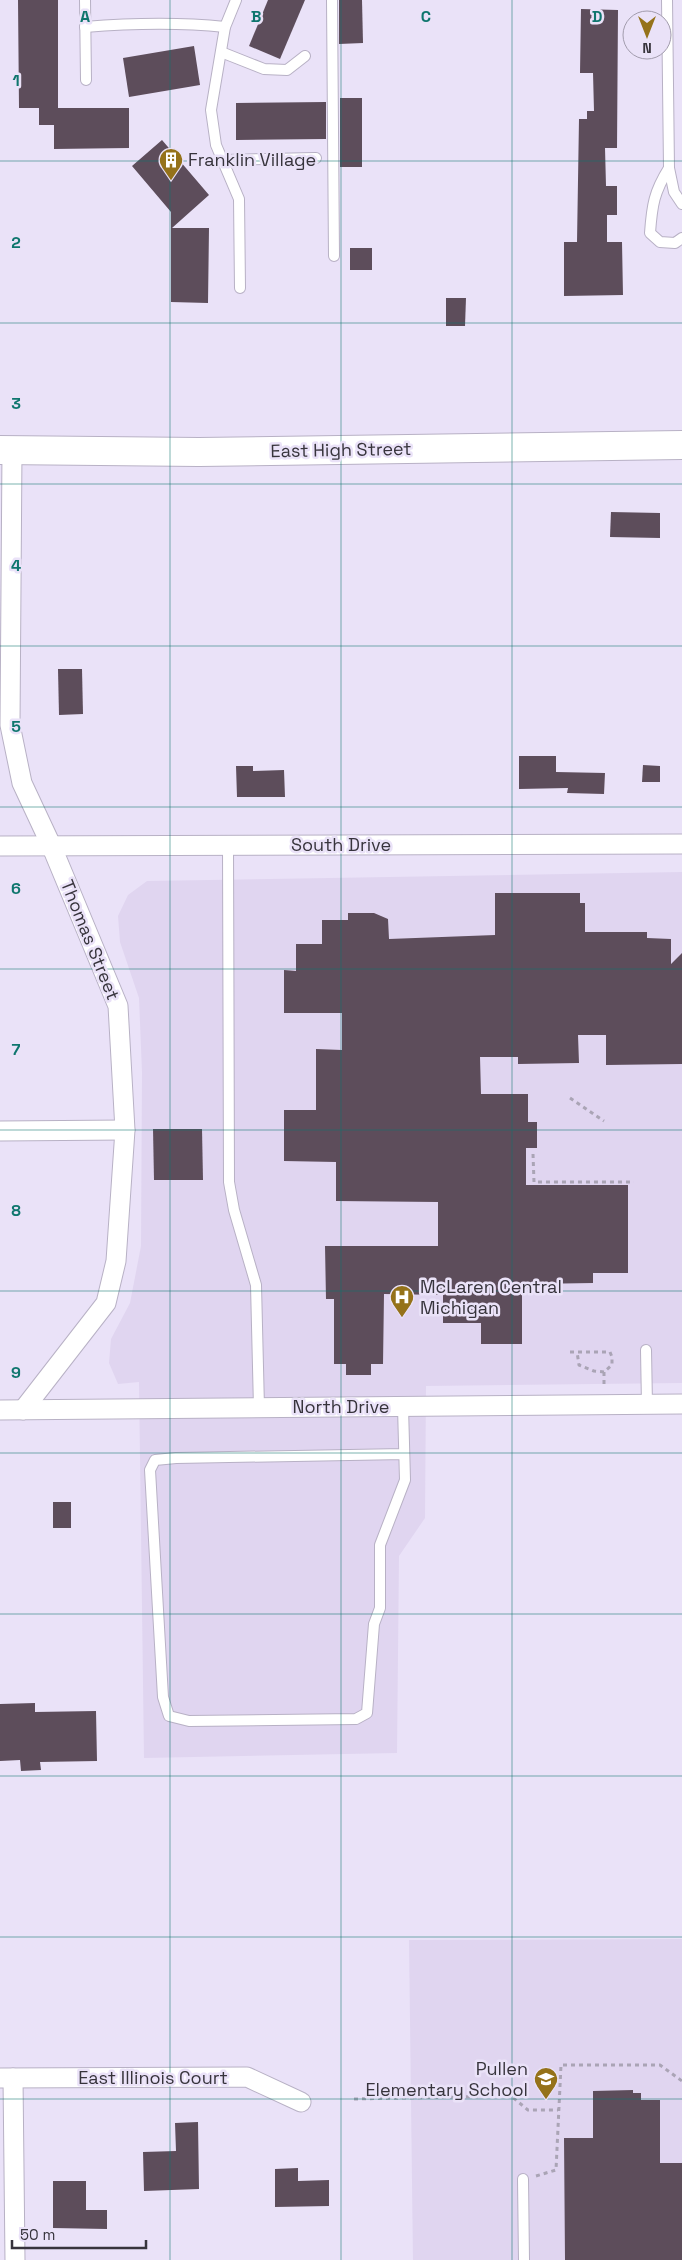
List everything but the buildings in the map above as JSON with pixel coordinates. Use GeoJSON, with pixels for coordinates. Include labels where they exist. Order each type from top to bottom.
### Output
{"type":"FeatureCollection","features":[{"type":"Feature","properties":{"kind":"street","name":"East High Street"},"geometry":{"type":"LineString","coordinates":[[6,450],[199,452],[682,445]]}},
{"type":"Feature","properties":{"kind":"street","name":"Thomas Street"},"geometry":{"type":"LineString","coordinates":[[6,450],[10,725],[22,783],[51,845],[118,1006],[125,1130],[116,1261],[106,1303],[23,1410]]}},
{"type":"Feature","properties":{"kind":"street","name":"South Drive"},"geometry":{"type":"LineString","coordinates":[[0,846],[682,844]]}},
{"type":"Feature","properties":{"kind":"street"},"geometry":{"type":"LineString","coordinates":[[0,1131],[125,1130]]}},
{"type":"Feature","properties":{"kind":"street","name":"North Drive"},"geometry":{"type":"LineString","coordinates":[[0,1410],[682,1404]]}},
{"type":"Feature","properties":{"kind":"street","name":"East Illinois Court"},"geometry":{"type":"LineString","coordinates":[[6,2078],[247,2077],[301,2102]]}},
{"type":"Feature","properties":{"kind":"street"},"geometry":{"type":"LineString","coordinates":[[6,2078],[14,2260]]}},
{"type":"Feature","properties":{"kind":"lane"},"geometry":{"type":"LineString","coordinates":[[85,0],[86,80]]}},
{"type":"Feature","properties":{"kind":"lane"},"geometry":{"type":"LineString","coordinates":[[236,0],[225,27],[211,110],[216,145],[239,199],[240,288]]}},
{"type":"Feature","properties":{"kind":"lane"},"geometry":{"type":"LineString","coordinates":[[332,0],[334,256]]}},
{"type":"Feature","properties":{"kind":"lane"},"geometry":{"type":"LineString","coordinates":[[667,0],[669,168],[674,192],[682,204]]}},
{"type":"Feature","properties":{"kind":"lane"},"geometry":{"type":"LineString","coordinates":[[85,27],[182,22],[225,27]]}},
{"type":"Feature","properties":{"kind":"lane"},"geometry":{"type":"LineString","coordinates":[[221,52],[264,70],[287,70],[305,56]]}},
{"type":"Feature","properties":{"kind":"lane"},"geometry":{"type":"LineString","coordinates":[[222,160],[316,158]]}},
{"type":"Feature","properties":{"kind":"lane"},"geometry":{"type":"LineString","coordinates":[[669,168],[657,187],[654,196],[650,233],[660,242],[675,243],[682,238]]}},
{"type":"Feature","properties":{"kind":"lane"},"geometry":{"type":"LineString","coordinates":[[228,845],[229,1182],[234,1210],[256,1285],[259,1408]]}},
{"type":"Feature","properties":{"kind":"lane"},"geometry":{"type":"LineString","coordinates":[[646,1350],[647,1405]]}},
{"type":"Feature","properties":{"kind":"lane"},"geometry":{"type":"LineString","coordinates":[[403,1407],[405,1480],[380,1545],[380,1608],[374,1624],[368,1713],[356,1719],[188,1721],[169,1716],[163,1697],[150,1470],[155,1460],[404,1454]]}},
{"type":"Feature","properties":{"kind":"lane"},"geometry":{"type":"LineString","coordinates":[[524,2179],[524,2260]]}},
{"type":"Feature","properties":{"kind":"path"},"geometry":{"type":"LineString","coordinates":[[570,1098],[604,1121]]}},
{"type":"Feature","properties":{"kind":"path"},"geometry":{"type":"LineString","coordinates":[[533,1154],[534,1182],[634,1182]]}},
{"type":"Feature","properties":{"kind":"path"},"geometry":{"type":"LineString","coordinates":[[570,1352],[577,1352],[610,1352],[612,1365],[604,1372],[594,1372],[579,1365],[577,1352]]}},
{"type":"Feature","properties":{"kind":"path"},"geometry":{"type":"LineString","coordinates":[[604,1372],[604,1387]]}},
{"type":"Feature","properties":{"kind":"path"},"geometry":{"type":"LineString","coordinates":[[524,2179],[556,2170],[561,2065],[660,2065],[682,2081]]}},
{"type":"Feature","properties":{"kind":"path"},"geometry":{"type":"LineString","coordinates":[[354,2098],[511,2096],[528,2110],[558,2110]]}},
{"type":"Feature","properties":{"kind":"shaded area","name":"McLaren Central Michigan"},"geometry":{"type":"Polygon","coordinates":[[[682,872],[682,1383],[426,1386],[425,1518],[399,1556],[397,1753],[144,1758],[139,1382],[118,1384],[109,1363],[111,1339],[130,1303],[141,1246],[142,1072],[139,998],[120,942],[118,916],[128,895],[147,881],[682,872]]]}},
{"type":"Feature","properties":{"kind":"shaded area","name":"Pullen Elementary School"},"geometry":{"type":"Polygon","coordinates":[[[682,1939],[682,2260],[413,2260],[409,1940],[682,1939]]]}},
{"type":"Feature","properties":{"kind":"place","name":"Franklin Village"},"geometry":{"type":"Point","coordinates":[171,181]}},
{"type":"Feature","properties":{"kind":"place","name":"McLaren Central Michigan"},"geometry":{"type":"Point","coordinates":[402,1318]}},
{"type":"Feature","properties":{"kind":"place","name":"Pullen Elementary School"},"geometry":{"type":"Point","coordinates":[546,2100]}}]}
